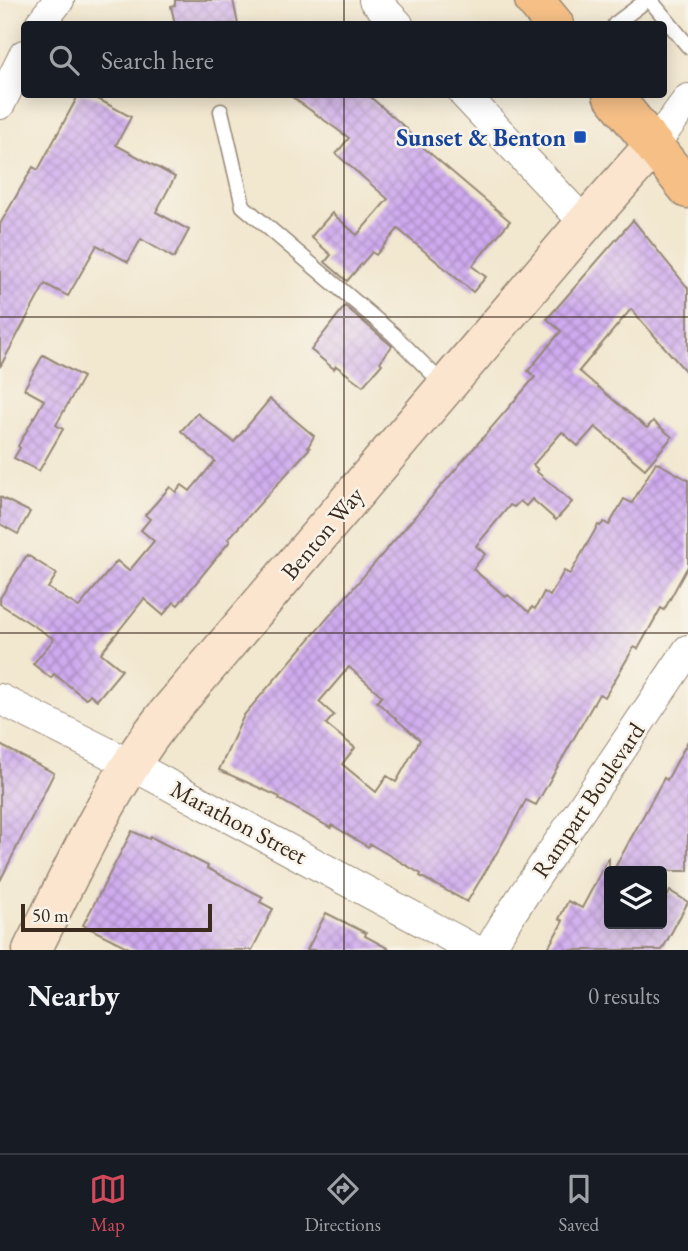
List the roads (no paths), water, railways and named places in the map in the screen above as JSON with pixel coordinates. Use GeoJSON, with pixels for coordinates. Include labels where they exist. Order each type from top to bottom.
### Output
{"type":"FeatureCollection","features":[{"type":"Feature","properties":{"kind":"main road"},"geometry":{"type":"LineString","coordinates":[[534,0],[552,21]]}},
{"type":"Feature","properties":{"kind":"main road"},"geometry":{"type":"LineString","coordinates":[[615,98],[688,189]]}},
{"type":"Feature","properties":{"kind":"street"},"geometry":{"type":"LineString","coordinates":[[42,21],[59,0]]}},
{"type":"Feature","properties":{"kind":"street"},"geometry":{"type":"LineString","coordinates":[[374,0],[395,21]]}},
{"type":"Feature","properties":{"kind":"street"},"geometry":{"type":"LineString","coordinates":[[0,104],[21,61]]}},
{"type":"Feature","properties":{"kind":"street"},"geometry":{"type":"LineString","coordinates":[[468,98],[585,223]]}},
{"type":"Feature","properties":{"kind":"street"},"geometry":{"type":"LineString","coordinates":[[654,145],[688,99]]}},
{"type":"Feature","properties":{"kind":"street","name":"Benton Way"},"geometry":{"type":"LineString","coordinates":[[32,950],[93,828],[130,764],[162,720],[654,145]]}},
{"type":"Feature","properties":{"kind":"street","name":"Rampart Boulevard"},"geometry":{"type":"LineString","coordinates":[[489,950],[688,650]]}},
{"type":"Feature","properties":{"kind":"street","name":"Marathon Street"},"geometry":{"type":"LineString","coordinates":[[0,699],[130,764],[475,950]]}},
{"type":"Feature","properties":{"kind":"lane"},"geometry":{"type":"LineString","coordinates":[[619,21],[648,0],[666,21]]}},
{"type":"Feature","properties":{"kind":"lane"},"geometry":{"type":"LineString","coordinates":[[667,22],[688,46]]}},
{"type":"Feature","properties":{"kind":"lane"},"geometry":{"type":"LineString","coordinates":[[221,111],[243,206],[393,334],[446,387]]}},
{"type":"Feature","properties":{"kind":"place","name":"Sunset & Benton"},"geometry":{"type":"Point","coordinates":[580,137]}}]}
